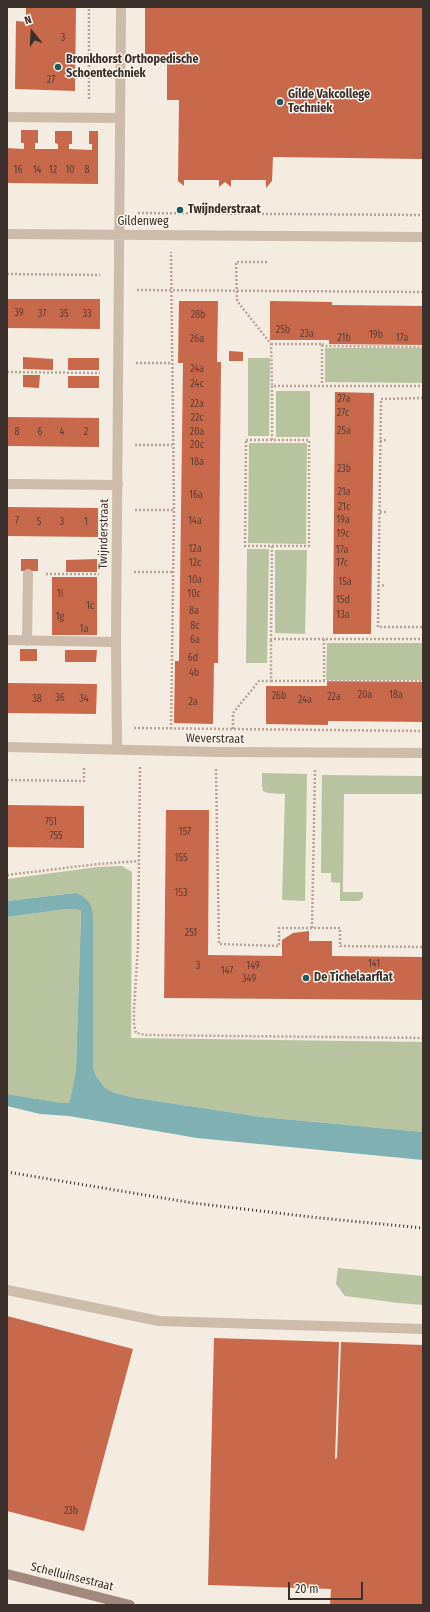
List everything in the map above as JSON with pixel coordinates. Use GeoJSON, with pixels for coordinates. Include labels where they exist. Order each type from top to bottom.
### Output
{"type":"FeatureCollection","features":[{"type":"Feature","properties":{"kind":"street","name":"Twijnderstraat"},"geometry":{"type":"LineString","coordinates":[[117,749],[116,572],[118,510],[121,7]]}},
{"type":"Feature","properties":{"kind":"street"},"geometry":{"type":"LineString","coordinates":[[7,118],[120,118]]}},
{"type":"Feature","properties":{"kind":"street","name":"Gildenweg"},"geometry":{"type":"LineString","coordinates":[[7,234],[423,237]]}},
{"type":"Feature","properties":{"kind":"street"},"geometry":{"type":"LineString","coordinates":[[7,484],[118,485]]}},
{"type":"Feature","properties":{"kind":"street"},"geometry":{"type":"LineString","coordinates":[[27,641],[28,574]]}},
{"type":"Feature","properties":{"kind":"street"},"geometry":{"type":"LineString","coordinates":[[7,640],[116,642]]}},
{"type":"Feature","properties":{"kind":"street","name":"Weverstraat"},"geometry":{"type":"LineString","coordinates":[[7,747],[117,749],[140,751],[423,753]]}},
{"type":"Feature","properties":{"kind":"street"},"geometry":{"type":"LineString","coordinates":[[7,1290],[159,1321],[423,1329]]}},
{"type":"Feature","properties":{"kind":"street","name":"Schelluinsestraat"},"geometry":{"type":"LineString","coordinates":[[7,1574],[130,1605]]}},
{"type":"Feature","properties":{"kind":"path"},"geometry":{"type":"LineString","coordinates":[[89,7],[89,118]]}},
{"type":"Feature","properties":{"kind":"path"},"geometry":{"type":"LineString","coordinates":[[119,213],[423,215]]}},
{"type":"Feature","properties":{"kind":"path"},"geometry":{"type":"LineString","coordinates":[[171,730],[174,572],[171,291],[172,236]]}},
{"type":"Feature","properties":{"kind":"path"},"geometry":{"type":"LineString","coordinates":[[268,262],[236,262],[237,301],[272,344],[272,440]]}},
{"type":"Feature","properties":{"kind":"path"},"geometry":{"type":"LineString","coordinates":[[7,274],[105,275],[106,290],[423,292]]}},
{"type":"Feature","properties":{"kind":"path"},"geometry":{"type":"LineString","coordinates":[[272,344],[423,347]]}},
{"type":"Feature","properties":{"kind":"path"},"geometry":{"type":"LineString","coordinates":[[322,344],[322,385]]}},
{"type":"Feature","properties":{"kind":"path"},"geometry":{"type":"LineString","coordinates":[[7,372],[118,368],[172,363]]}},
{"type":"Feature","properties":{"kind":"path"},"geometry":{"type":"LineString","coordinates":[[272,386],[423,386]]}},
{"type":"Feature","properties":{"kind":"path"},"geometry":{"type":"LineString","coordinates":[[423,398],[381,399],[378,586],[378,627],[423,627]]}},
{"type":"Feature","properties":{"kind":"path"},"geometry":{"type":"LineString","coordinates":[[246,440],[309,440],[309,546],[272,546],[245,546],[246,440]]}},
{"type":"Feature","properties":{"kind":"path"},"geometry":{"type":"LineString","coordinates":[[380,441],[386,440]]}},
{"type":"Feature","properties":{"kind":"path"},"geometry":{"type":"LineString","coordinates":[[118,445],[172,445]]}},
{"type":"Feature","properties":{"kind":"path"},"geometry":{"type":"LineString","coordinates":[[118,510],[174,510]]}},
{"type":"Feature","properties":{"kind":"path"},"geometry":{"type":"LineString","coordinates":[[380,512],[387,512]]}},
{"type":"Feature","properties":{"kind":"path"},"geometry":{"type":"LineString","coordinates":[[271,681],[272,546]]}},
{"type":"Feature","properties":{"kind":"path"},"geometry":{"type":"LineString","coordinates":[[28,574],[174,572]]}},
{"type":"Feature","properties":{"kind":"path"},"geometry":{"type":"LineString","coordinates":[[378,586],[386,585]]}},
{"type":"Feature","properties":{"kind":"path"},"geometry":{"type":"LineString","coordinates":[[271,639],[423,639]]}},
{"type":"Feature","properties":{"kind":"path"},"geometry":{"type":"LineString","coordinates":[[324,639],[324,681]]}},
{"type":"Feature","properties":{"kind":"path"},"geometry":{"type":"LineString","coordinates":[[233,729],[233,713],[259,681],[423,681]]}},
{"type":"Feature","properties":{"kind":"path"},"geometry":{"type":"LineString","coordinates":[[117,728],[171,730],[233,729],[423,731]]}},
{"type":"Feature","properties":{"kind":"path"},"geometry":{"type":"LineString","coordinates":[[140,728],[140,751]]}},
{"type":"Feature","properties":{"kind":"path"},"geometry":{"type":"LineString","coordinates":[[216,752],[219,944],[279,946],[279,928],[340,928],[340,946],[423,947]]}},
{"type":"Feature","properties":{"kind":"path"},"geometry":{"type":"LineString","coordinates":[[312,928],[315,752]]}},
{"type":"Feature","properties":{"kind":"path"},"geometry":{"type":"LineString","coordinates":[[7,780],[84,781],[84,764],[91,764]]}},
{"type":"Feature","properties":{"kind":"path"},"geometry":{"type":"LineString","coordinates":[[133,765],[140,765],[138,946],[134,1010],[134,1025],[136,1033],[146,1035],[423,1038]]}},
{"type":"Feature","properties":{"kind":"path"},"geometry":{"type":"LineString","coordinates":[[7,875],[98,864],[139,861]]}},
{"type":"Feature","properties":{"kind":"green space"},"geometry":{"type":"Polygon","coordinates":[[[325,348],[423,348],[423,383],[325,382],[325,348]]]}},
{"type":"Feature","properties":{"kind":"green space"},"geometry":{"type":"Polygon","coordinates":[[[248,358],[270,358],[269,436],[248,436],[248,358]]]}},
{"type":"Feature","properties":{"kind":"green space"},"geometry":{"type":"Polygon","coordinates":[[[276,391],[310,391],[310,437],[276,437],[276,391]]]}},
{"type":"Feature","properties":{"kind":"green space"},"geometry":{"type":"Polygon","coordinates":[[[249,443],[307,443],[306,544],[248,543],[249,443]]]}},
{"type":"Feature","properties":{"kind":"green space"},"geometry":{"type":"Polygon","coordinates":[[[247,549],[269,549],[267,663],[246,663],[247,549]]]}},
{"type":"Feature","properties":{"kind":"green space"},"geometry":{"type":"Polygon","coordinates":[[[275,550],[307,550],[305,634],[275,633],[275,550]]]}},
{"type":"Feature","properties":{"kind":"green space"},"geometry":{"type":"Polygon","coordinates":[[[327,643],[423,643],[423,680],[326,680],[327,643]]]}},
{"type":"Feature","properties":{"kind":"green space"},"geometry":{"type":"Polygon","coordinates":[[[262,773],[307,774],[305,901],[282,900],[285,794],[268,793],[263,791],[262,773]]]}},
{"type":"Feature","properties":{"kind":"green space"},"geometry":{"type":"Polygon","coordinates":[[[322,775],[423,776],[423,794],[344,794],[343,892],[363,892],[363,898],[359,901],[340,901],[340,883],[331,882],[331,873],[321,873],[322,775]]]}},
{"type":"Feature","properties":{"kind":"green space"},"geometry":{"type":"Polygon","coordinates":[[[122,866],[132,872],[131,1038],[423,1042],[423,1132],[262,1117],[136,1098],[115,1093],[105,1088],[96,1076],[93,1067],[93,919],[75,893],[7,901],[7,879],[98,867],[122,866]]]}},
{"type":"Feature","properties":{"kind":"green space"},"geometry":{"type":"Polygon","coordinates":[[[76,909],[81,911],[76,1070],[70,1100],[68,1103],[62,1103],[7,1094],[7,917],[76,909]]]}},
{"type":"Feature","properties":{"kind":"green space"},"geometry":{"type":"Polygon","coordinates":[[[338,1268],[423,1276],[423,1305],[345,1296],[336,1284],[338,1268]]]}},
{"type":"Feature","properties":{"kind":"water"},"geometry":{"type":"Polygon","coordinates":[[[75,893],[81,895],[89,902],[92,909],[93,1067],[96,1076],[105,1088],[115,1093],[136,1098],[262,1117],[423,1132],[423,1160],[197,1138],[69,1116],[40,1114],[7,1106],[7,1094],[62,1103],[68,1103],[70,1100],[76,1070],[81,911],[76,909],[67,909],[7,917],[7,901],[75,893]]]}},
{"type":"Feature","properties":{"kind":"building"},"geometry":{"type":"Polygon","coordinates":[[[26,7],[76,7],[75,91],[15,89],[16,21],[26,22],[26,7]]]}},
{"type":"Feature","properties":{"kind":"building","name":"Gilde Vakcollege Techniek"},"geometry":{"type":"Polygon","coordinates":[[[145,7],[423,7],[423,159],[273,157],[272,181],[266,188],[266,180],[231,180],[231,187],[225,182],[219,187],[219,180],[184,180],[184,186],[178,181],[179,100],[167,100],[167,55],[145,54],[145,7]]]}},
{"type":"Feature","properties":{"kind":"building"},"geometry":{"type":"Polygon","coordinates":[[[21,130],[38,130],[38,143],[35,143],[35,149],[58,149],[58,144],[55,143],[55,131],[72,131],[72,144],[69,144],[69,149],[92,150],[92,144],[89,144],[89,131],[98,131],[98,184],[7,183],[7,148],[24,149],[24,143],[21,143],[21,130]]]}},
{"type":"Feature","properties":{"kind":"building"},"geometry":{"type":"Polygon","coordinates":[[[7,299],[100,299],[100,329],[7,328],[7,299]]]}},
{"type":"Feature","properties":{"kind":"building"},"geometry":{"type":"Polygon","coordinates":[[[179,301],[218,301],[217,362],[221,363],[218,663],[214,663],[213,724],[174,723],[175,661],[179,661],[183,363],[178,363],[179,301]]]}},
{"type":"Feature","properties":{"kind":"building"},"geometry":{"type":"Polygon","coordinates":[[[270,301],[332,302],[332,305],[423,306],[423,345],[329,344],[329,340],[270,340],[270,301]]]}},
{"type":"Feature","properties":{"kind":"building"},"geometry":{"type":"Polygon","coordinates":[[[229,351],[243,352],[243,361],[229,361],[229,351]]]}},
{"type":"Feature","properties":{"kind":"building"},"geometry":{"type":"Polygon","coordinates":[[[23,357],[53,359],[53,370],[23,369],[23,357]]]}},
{"type":"Feature","properties":{"kind":"building"},"geometry":{"type":"Polygon","coordinates":[[[68,358],[99,358],[99,370],[68,370],[68,358]]]}},
{"type":"Feature","properties":{"kind":"building"},"geometry":{"type":"Polygon","coordinates":[[[23,375],[40,375],[39,388],[23,387],[23,375]]]}},
{"type":"Feature","properties":{"kind":"building"},"geometry":{"type":"Polygon","coordinates":[[[68,376],[99,376],[99,388],[68,388],[68,376]]]}},
{"type":"Feature","properties":{"kind":"building"},"geometry":{"type":"Polygon","coordinates":[[[335,392],[374,393],[371,634],[333,634],[335,392]]]}},
{"type":"Feature","properties":{"kind":"building"},"geometry":{"type":"Polygon","coordinates":[[[7,417],[99,418],[99,447],[7,446],[7,417]]]}},
{"type":"Feature","properties":{"kind":"building"},"geometry":{"type":"Polygon","coordinates":[[[7,507],[98,508],[98,537],[7,536],[7,507]]]}},
{"type":"Feature","properties":{"kind":"building"},"geometry":{"type":"Polygon","coordinates":[[[21,559],[38,559],[38,571],[21,571],[21,559]]]}},
{"type":"Feature","properties":{"kind":"building"},"geometry":{"type":"Polygon","coordinates":[[[97,559],[97,572],[66,572],[66,560],[97,559]]]}},
{"type":"Feature","properties":{"kind":"building"},"geometry":{"type":"Polygon","coordinates":[[[52,577],[97,577],[97,635],[52,635],[52,577]]]}},
{"type":"Feature","properties":{"kind":"building"},"geometry":{"type":"Polygon","coordinates":[[[20,649],[37,649],[37,661],[20,661],[20,649]]]}},
{"type":"Feature","properties":{"kind":"building"},"geometry":{"type":"Polygon","coordinates":[[[65,650],[97,650],[96,662],[65,662],[65,650]]]}},
{"type":"Feature","properties":{"kind":"building"},"geometry":{"type":"Polygon","coordinates":[[[327,681],[423,682],[423,722],[328,721],[328,725],[266,724],[266,686],[327,686],[327,681]]]}},
{"type":"Feature","properties":{"kind":"building"},"geometry":{"type":"Polygon","coordinates":[[[7,683],[97,684],[96,714],[7,713],[7,683]]]}},
{"type":"Feature","properties":{"kind":"building"},"geometry":{"type":"Polygon","coordinates":[[[7,805],[84,806],[84,848],[7,847],[7,805]]]}},
{"type":"Feature","properties":{"kind":"building"},"geometry":{"type":"Polygon","coordinates":[[[166,810],[209,810],[208,955],[282,956],[282,940],[293,933],[309,931],[309,941],[332,941],[332,956],[423,957],[423,1000],[164,998],[166,810]]]}},
{"type":"Feature","properties":{"kind":"building"},"geometry":{"type":"Polygon","coordinates":[[[7,1316],[133,1349],[84,1531],[7,1511],[7,1316]]]}},
{"type":"Feature","properties":{"kind":"building"},"geometry":{"type":"Polygon","coordinates":[[[214,1338],[339,1342],[335,1459],[337,1458],[341,1342],[423,1345],[423,1605],[330,1605],[331,1589],[208,1585],[214,1338]]]}},
{"type":"Feature","properties":{"kind":"railway"},"geometry":{"type":"LineString","coordinates":[[7,1172],[193,1203],[423,1228]]}},
{"type":"Feature","properties":{"kind":"place","name":"Bronkhorst Orthopedische Schoentechniek"},"geometry":{"type":"Point","coordinates":[58,67]}},
{"type":"Feature","properties":{"kind":"place","name":"Gilde Vakcollege Techniek"},"geometry":{"type":"Point","coordinates":[280,102]}},
{"type":"Feature","properties":{"kind":"place","name":"Twijnderstraat"},"geometry":{"type":"Point","coordinates":[180,210]}},
{"type":"Feature","properties":{"kind":"place","name":"De Tichelaarflat"},"geometry":{"type":"Point","coordinates":[306,978]}}]}
